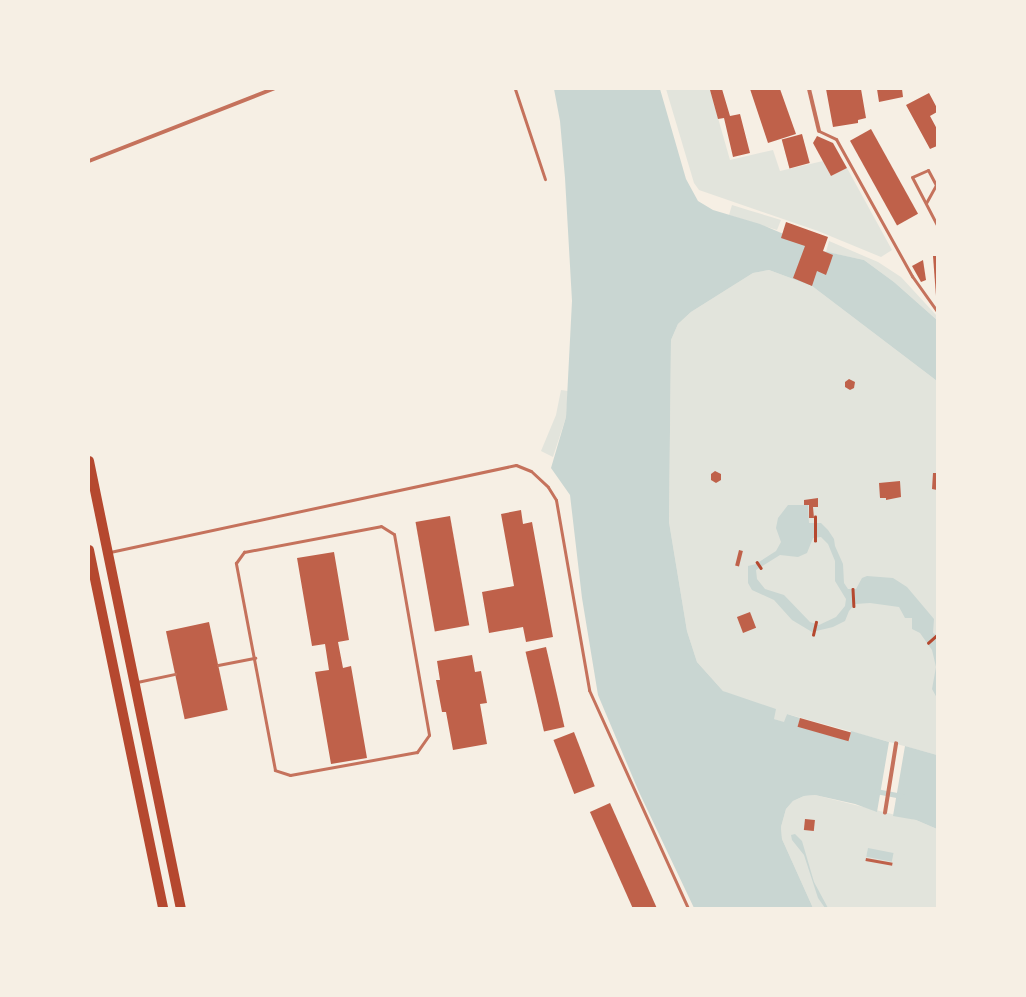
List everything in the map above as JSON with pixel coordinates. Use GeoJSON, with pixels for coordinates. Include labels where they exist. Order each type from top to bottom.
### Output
{"type":"FeatureCollection","features":[{"type":"Feature","properties":{"kind":"main road"},"geometry":{"type":"LineString","coordinates":[[89,461],[181,908]]}},
{"type":"Feature","properties":{"kind":"main road"},"geometry":{"type":"LineString","coordinates":[[89,550],[163,908]]}},
{"type":"Feature","properties":{"kind":"street"},"geometry":{"type":"LineString","coordinates":[[89,161],[273,89]]}},
{"type":"Feature","properties":{"kind":"street"},"geometry":{"type":"LineString","coordinates":[[809,89],[819,131]]}},
{"type":"Feature","properties":{"kind":"street"},"geometry":{"type":"LineString","coordinates":[[885,813],[896,744]]}},
{"type":"Feature","properties":{"kind":"lane"},"geometry":{"type":"LineString","coordinates":[[515,89],[545,179]]}},
{"type":"Feature","properties":{"kind":"lane"},"geometry":{"type":"LineString","coordinates":[[819,131],[836,139],[912,276],[937,311]]}},
{"type":"Feature","properties":{"kind":"lane"},"geometry":{"type":"LineString","coordinates":[[926,203],[936,184],[928,170],[912,177],[937,225]]}},
{"type":"Feature","properties":{"kind":"lane"},"geometry":{"type":"LineString","coordinates":[[108,553],[516,465],[531,471],[548,487],[556,500],[588,690],[688,908]]}},
{"type":"Feature","properties":{"kind":"lane"},"geometry":{"type":"LineString","coordinates":[[382,526],[394,534],[429,735],[418,752],[290,775],[275,770],[255,658],[236,563],[244,552],[382,526]]}},
{"type":"Feature","properties":{"kind":"lane"},"geometry":{"type":"LineString","coordinates":[[218,665],[255,658]]}},
{"type":"Feature","properties":{"kind":"lane"},"geometry":{"type":"LineString","coordinates":[[135,682],[175,674]]}},
{"type":"Feature","properties":{"kind":"path"},"geometry":{"type":"LineString","coordinates":[[814,541],[815,517]]}},
{"type":"Feature","properties":{"kind":"path"},"geometry":{"type":"LineString","coordinates":[[757,562],[761,568]]}},
{"type":"Feature","properties":{"kind":"path"},"geometry":{"type":"LineString","coordinates":[[852,589],[854,606]]}},
{"type":"Feature","properties":{"kind":"path"},"geometry":{"type":"LineString","coordinates":[[813,635],[816,622]]}},
{"type":"Feature","properties":{"kind":"path"},"geometry":{"type":"LineString","coordinates":[[928,643],[937,635]]}},
{"type":"Feature","properties":{"kind":"shaded area"},"geometry":{"type":"Polygon","coordinates":[[[554,89],[660,89],[686,179],[698,201],[713,210],[760,224],[823,251],[864,260],[894,282],[937,320],[937,381],[812,286],[769,270],[753,273],[691,312],[678,324],[671,340],[669,522],[687,631],[697,662],[723,691],[776,709],[774,719],[784,722],[787,714],[800,718],[798,726],[849,741],[851,731],[889,742],[877,812],[855,804],[815,795],[804,796],[793,801],[786,809],[781,827],[782,839],[813,908],[694,908],[639,792],[598,695],[582,598],[570,495],[551,468],[566,417],[572,301],[565,178],[560,121],[554,89]]]}},
{"type":"Feature","properties":{"kind":"shaded area"},"geometry":{"type":"Polygon","coordinates":[[[666,89],[713,89],[710,90],[730,160],[773,150],[780,171],[823,161],[831,176],[847,168],[892,250],[881,257],[818,231],[699,190],[694,183],[666,89]]]}},
{"type":"Feature","properties":{"kind":"shaded area"},"geometry":{"type":"Polygon","coordinates":[[[732,205],[781,220],[777,230],[729,215],[732,205]]]}},
{"type":"Feature","properties":{"kind":"shaded area"},"geometry":{"type":"Polygon","coordinates":[[[829,241],[878,262],[901,277],[937,316],[937,320],[894,282],[864,260],[826,252],[829,241]]]}},
{"type":"Feature","properties":{"kind":"shaded area"},"geometry":{"type":"Polygon","coordinates":[[[769,270],[812,286],[937,381],[937,755],[787,714],[785,723],[774,719],[723,691],[697,662],[687,631],[669,522],[671,340],[678,324],[691,312],[753,273],[769,270]]]}},
{"type":"Feature","properties":{"kind":"shaded area"},"geometry":{"type":"Polygon","coordinates":[[[561,390],[568,391],[566,417],[553,457],[541,451],[556,415],[561,390]]]}},
{"type":"Feature","properties":{"kind":"shaded area"},"geometry":{"type":"Polygon","coordinates":[[[788,505],[808,505],[809,523],[821,523],[834,539],[835,546],[843,564],[844,583],[848,589],[856,589],[862,578],[867,576],[893,578],[907,587],[934,619],[933,633],[937,636],[937,698],[932,689],[936,667],[932,650],[920,633],[912,629],[912,618],[905,618],[899,607],[870,603],[855,604],[849,611],[845,621],[833,627],[812,632],[792,620],[774,600],[752,590],[748,583],[748,566],[756,564],[776,551],[781,542],[776,528],[778,518],[788,505]],[[821,537],[813,538],[807,553],[798,557],[780,555],[756,570],[757,579],[765,589],[784,595],[810,622],[819,625],[836,617],[845,606],[846,599],[835,581],[835,561],[828,544],[821,537]]]}},
{"type":"Feature","properties":{"kind":"shaded area"},"geometry":{"type":"Polygon","coordinates":[[[905,746],[937,755],[937,829],[916,820],[893,816],[905,746]]]}},
{"type":"Feature","properties":{"kind":"shaded area"},"geometry":{"type":"Polygon","coordinates":[[[815,795],[916,820],[937,829],[937,908],[813,908],[782,839],[781,827],[786,809],[793,801],[804,796],[815,795]]]}},
{"type":"Feature","properties":{"kind":"shaded area"},"geometry":{"type":"Polygon","coordinates":[[[795,834],[802,841],[814,882],[828,908],[825,908],[818,898],[804,855],[792,840],[791,835],[795,834]]]}},
{"type":"Feature","properties":{"kind":"shaded area"},"geometry":{"type":"Polygon","coordinates":[[[868,848],[894,853],[892,862],[866,857],[868,848]]]}},
{"type":"Feature","properties":{"kind":"building"},"geometry":{"type":"Polygon","coordinates":[[[722,89],[730,116],[740,114],[750,153],[733,157],[724,118],[718,119],[710,90],[722,89]]]}},
{"type":"Feature","properties":{"kind":"building"},"geometry":{"type":"Polygon","coordinates":[[[750,89],[780,89],[796,134],[768,143],[750,89]]]}},
{"type":"Feature","properties":{"kind":"building"},"geometry":{"type":"Polygon","coordinates":[[[826,89],[861,89],[866,118],[858,120],[858,123],[833,127],[826,89]]]}},
{"type":"Feature","properties":{"kind":"building"},"geometry":{"type":"Polygon","coordinates":[[[877,89],[902,89],[903,97],[879,102],[877,89]]]}},
{"type":"Feature","properties":{"kind":"building"},"geometry":{"type":"Polygon","coordinates":[[[929,93],[937,108],[937,112],[930,116],[937,129],[937,146],[930,149],[906,105],[929,93]]]}},
{"type":"Feature","properties":{"kind":"building"},"geometry":{"type":"Polygon","coordinates":[[[871,129],[918,214],[897,225],[850,141],[871,129]]]}},
{"type":"Feature","properties":{"kind":"building"},"geometry":{"type":"Polygon","coordinates":[[[802,134],[810,163],[789,168],[782,139],[802,134]]]}},
{"type":"Feature","properties":{"kind":"building"},"geometry":{"type":"Polygon","coordinates":[[[817,136],[833,143],[847,168],[831,176],[813,143],[817,136]]]}},
{"type":"Feature","properties":{"kind":"building"},"geometry":{"type":"Polygon","coordinates":[[[786,222],[828,237],[823,251],[833,255],[826,275],[817,271],[812,286],[793,278],[805,246],[781,238],[786,222]]]}},
{"type":"Feature","properties":{"kind":"building"},"geometry":{"type":"Polygon","coordinates":[[[933,256],[937,256],[937,296],[936,296],[933,256]]]}},
{"type":"Feature","properties":{"kind":"building"},"geometry":{"type":"Polygon","coordinates":[[[923,260],[926,280],[921,282],[912,266],[923,260]]]}},
{"type":"Feature","properties":{"kind":"building"},"geometry":{"type":"Polygon","coordinates":[[[849,379],[855,382],[854,388],[850,390],[845,387],[845,382],[849,379]]]}},
{"type":"Feature","properties":{"kind":"building"},"geometry":{"type":"Polygon","coordinates":[[[715,471],[721,474],[721,480],[716,483],[711,480],[711,474],[715,471]]]}},
{"type":"Feature","properties":{"kind":"building"},"geometry":{"type":"Polygon","coordinates":[[[933,473],[937,473],[937,490],[932,489],[933,473]]]}},
{"type":"Feature","properties":{"kind":"building"},"geometry":{"type":"Polygon","coordinates":[[[900,481],[901,497],[886,500],[886,498],[880,498],[879,483],[900,481]]]}},
{"type":"Feature","properties":{"kind":"building"},"geometry":{"type":"Polygon","coordinates":[[[818,498],[818,507],[813,507],[814,518],[809,518],[809,505],[804,505],[804,500],[818,498]]]}},
{"type":"Feature","properties":{"kind":"building"},"geometry":{"type":"Polygon","coordinates":[[[521,510],[523,524],[532,522],[553,637],[526,642],[523,627],[489,633],[482,592],[514,586],[501,514],[521,510]]]}},
{"type":"Feature","properties":{"kind":"building"},"geometry":{"type":"Polygon","coordinates":[[[450,516],[469,625],[435,631],[416,522],[450,516]]]}},
{"type":"Feature","properties":{"kind":"building"},"geometry":{"type":"Polygon","coordinates":[[[739,550],[743,551],[739,566],[735,566],[739,550]]]}},
{"type":"Feature","properties":{"kind":"building"},"geometry":{"type":"Polygon","coordinates":[[[334,552],[349,640],[338,642],[343,668],[351,666],[367,758],[331,764],[315,672],[329,670],[325,644],[312,646],[297,558],[334,552]]]}},
{"type":"Feature","properties":{"kind":"building"},"geometry":{"type":"Polygon","coordinates":[[[750,612],[756,628],[743,633],[737,617],[750,612]]]}},
{"type":"Feature","properties":{"kind":"building"},"geometry":{"type":"Polygon","coordinates":[[[209,622],[228,710],[185,719],[166,631],[209,622]]]}},
{"type":"Feature","properties":{"kind":"building"},"geometry":{"type":"Polygon","coordinates":[[[546,647],[564,727],[544,732],[526,652],[546,647]]]}},
{"type":"Feature","properties":{"kind":"building"},"geometry":{"type":"Polygon","coordinates":[[[472,655],[475,672],[481,671],[487,703],[480,704],[487,744],[453,750],[446,712],[442,712],[436,680],[440,680],[437,661],[472,655]]]}},
{"type":"Feature","properties":{"kind":"building"},"geometry":{"type":"Polygon","coordinates":[[[800,718],[851,733],[848,741],[798,727],[800,718]]]}},
{"type":"Feature","properties":{"kind":"building"},"geometry":{"type":"Polygon","coordinates":[[[574,732],[595,786],[574,794],[553,740],[574,732]]]}},
{"type":"Feature","properties":{"kind":"building"},"geometry":{"type":"Polygon","coordinates":[[[610,803],[657,908],[633,908],[590,812],[610,803]]]}},
{"type":"Feature","properties":{"kind":"building"},"geometry":{"type":"Polygon","coordinates":[[[805,819],[815,820],[814,831],[804,830],[805,819]]]}},
{"type":"Feature","properties":{"kind":"building"},"geometry":{"type":"Polygon","coordinates":[[[866,858],[893,863],[892,866],[865,861],[866,858]]]}},
{"type":"Feature","properties":{"kind":"waterway"},"geometry":{"type":"LineString","coordinates":[[876,791],[902,796]]}}]}
